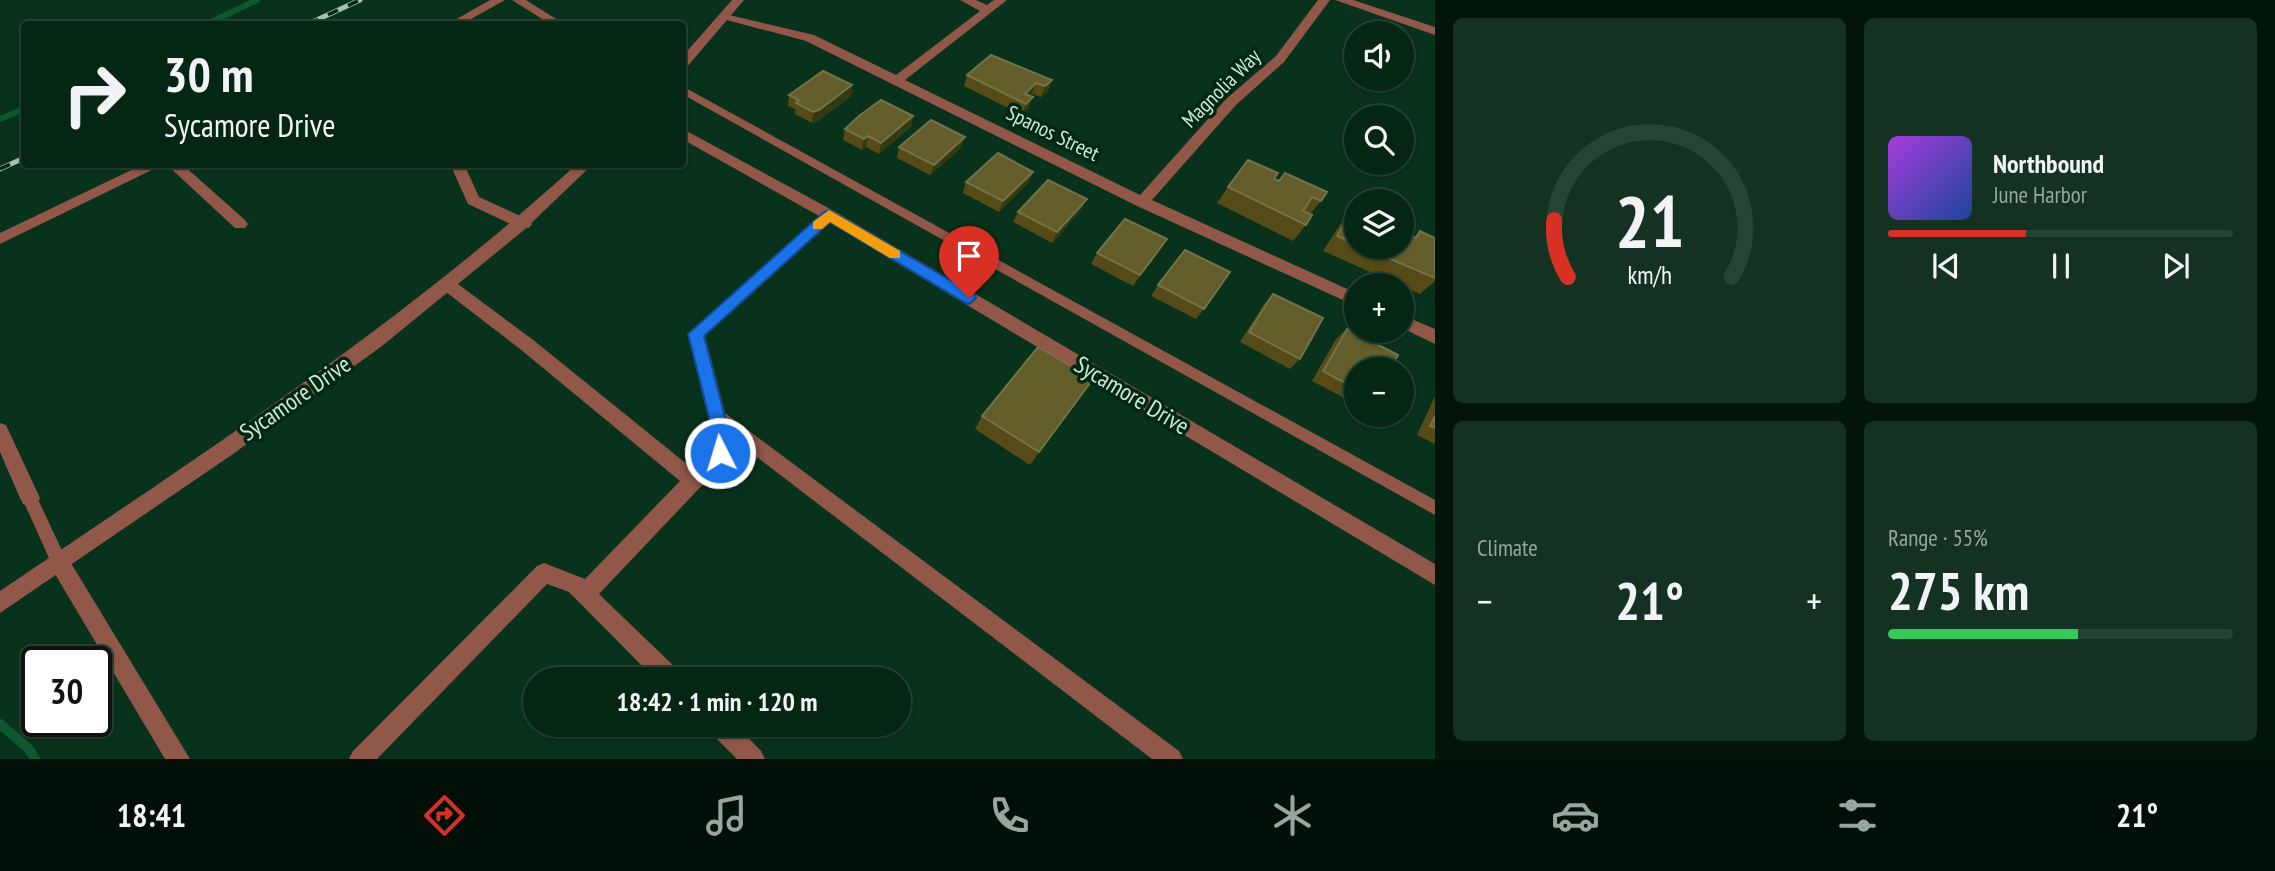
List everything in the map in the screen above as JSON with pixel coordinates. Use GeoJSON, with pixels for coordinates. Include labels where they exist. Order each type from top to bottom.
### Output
{"type":"FeatureCollection","features":[{"type":"Feature","properties":{"kind":"street"},"geometry":{"type":"LineString","coordinates":[[460,21],[499,0]]}},
{"type":"Feature","properties":{"kind":"street"},"geometry":{"type":"LineString","coordinates":[[519,0],[553,21]]}},
{"type":"Feature","properties":{"kind":"street"},"geometry":{"type":"LineString","coordinates":[[686,61],[738,0]]}},
{"type":"Feature","properties":{"kind":"street"},"geometry":{"type":"LineString","coordinates":[[966,0],[988,10]]}},
{"type":"Feature","properties":{"kind":"street"},"geometry":{"type":"LineString","coordinates":[[895,81],[1001,0]]}},
{"type":"Feature","properties":{"kind":"street","name":"Magnolia Way"},"geometry":{"type":"LineString","coordinates":[[1142,202],[1231,102],[1280,59],[1324,0]]}},
{"type":"Feature","properties":{"kind":"street"},"geometry":{"type":"LineString","coordinates":[[1341,0],[1435,31]]}},
{"type":"Feature","properties":{"kind":"street","name":"Spanos Street"},"geometry":{"type":"LineString","coordinates":[[725,18],[810,38],[1142,202],[1344,295]]}},
{"type":"Feature","properties":{"kind":"street","name":"Sycamore Drive"},"geometry":{"type":"LineString","coordinates":[[686,135],[829,215],[1435,575]]}},
{"type":"Feature","properties":{"kind":"street"},"geometry":{"type":"LineString","coordinates":[[0,239],[150,168]]}},
{"type":"Feature","properties":{"kind":"street"},"geometry":{"type":"LineString","coordinates":[[177,168],[240,224]]}},
{"type":"Feature","properties":{"kind":"street"},"geometry":{"type":"LineString","coordinates":[[459,168],[473,200],[524,224]]}},
{"type":"Feature","properties":{"kind":"street","name":"Sycamore Drive"},"geometry":{"type":"LineString","coordinates":[[0,603],[320,382],[524,224],[582,168]]}},
{"type":"Feature","properties":{"kind":"street"},"geometry":{"type":"LineString","coordinates":[[585,594],[720,453],[717,417],[696,334],[829,215]]}},
{"type":"Feature","properties":{"kind":"street"},"geometry":{"type":"LineString","coordinates":[[448,285],[526,344],[694,481]]}},
{"type":"Feature","properties":{"kind":"street"},"geometry":{"type":"LineString","coordinates":[[1414,327],[1435,337]]}},
{"type":"Feature","properties":{"kind":"street"},"geometry":{"type":"LineString","coordinates":[[717,417],[1171,759]]}},
{"type":"Feature","properties":{"kind":"street"},"geometry":{"type":"LineString","coordinates":[[0,431],[30,498]]}},
{"type":"Feature","properties":{"kind":"street"},"geometry":{"type":"LineString","coordinates":[[59,562],[178,759]]}},
{"type":"Feature","properties":{"kind":"street"},"geometry":{"type":"LineString","coordinates":[[361,759],[544,573],[576,585],[659,667]]}},
{"type":"Feature","properties":{"kind":"street"},"geometry":{"type":"LineString","coordinates":[[731,737],[753,759]]}},
{"type":"Feature","properties":{"kind":"lane"},"geometry":{"type":"LineString","coordinates":[[686,91],[1435,508]]}},
{"type":"Feature","properties":{"kind":"lane"},"geometry":{"type":"LineString","coordinates":[[30,498],[59,562]]}},
{"type":"Feature","properties":{"kind":"building"},"geometry":{"type":"Polygon","coordinates":[[[991,55],[1052,80],[1045,86],[1036,83],[1025,94],[1033,97],[1026,104],[967,75],[991,55]]]}},
{"type":"Feature","properties":{"kind":"building"},"geometry":{"type":"Polygon","coordinates":[[[823,71],[852,85],[813,112],[796,103],[799,100],[789,95],[823,71]]]}},
{"type":"Feature","properties":{"kind":"building"},"geometry":{"type":"Polygon","coordinates":[[[881,100],[913,116],[881,143],[868,136],[864,139],[845,129],[859,116],[881,100]]]}},
{"type":"Feature","properties":{"kind":"building"},"geometry":{"type":"Polygon","coordinates":[[[931,120],[965,137],[934,165],[899,147],[931,120]]]}},
{"type":"Feature","properties":{"kind":"building"},"geometry":{"type":"Polygon","coordinates":[[[998,153],[1033,172],[1003,201],[966,182],[998,153]]]}},
{"type":"Feature","properties":{"kind":"building"},"geometry":{"type":"Polygon","coordinates":[[[1248,160],[1278,173],[1274,179],[1279,181],[1285,173],[1327,192],[1321,201],[1312,197],[1303,211],[1312,215],[1306,225],[1228,187],[1248,160]]]}},
{"type":"Feature","properties":{"kind":"building"},"geometry":{"type":"Polygon","coordinates":[[[1048,180],[1087,199],[1057,232],[1018,212],[1048,180]]]}},
{"type":"Feature","properties":{"kind":"building"},"geometry":{"type":"Polygon","coordinates":[[[1125,219],[1167,239],[1140,275],[1097,253],[1125,219]]]}},
{"type":"Feature","properties":{"kind":"building"},"geometry":{"type":"Polygon","coordinates":[[[1344,225],[1344,239],[1337,236],[1344,225]]]}},
{"type":"Feature","properties":{"kind":"building"},"geometry":{"type":"Polygon","coordinates":[[[1420,231],[1435,238],[1435,278],[1390,259],[1414,259],[1414,237],[1420,231]]]}},
{"type":"Feature","properties":{"kind":"building"},"geometry":{"type":"Polygon","coordinates":[[[1185,250],[1230,272],[1204,309],[1158,285],[1185,250]]]}},
{"type":"Feature","properties":{"kind":"building"},"geometry":{"type":"Polygon","coordinates":[[[1273,294],[1323,318],[1300,359],[1249,332],[1273,294]]]}},
{"type":"Feature","properties":{"kind":"building"},"geometry":{"type":"Polygon","coordinates":[[[1344,334],[1344,343],[1374,343],[1398,355],[1344,357],[1344,382],[1323,371],[1344,334]]]}},
{"type":"Feature","properties":{"kind":"building"},"geometry":{"type":"Polygon","coordinates":[[[1038,347],[1093,379],[1039,452],[982,416],[1038,347]]]}},
{"type":"Feature","properties":{"kind":"waterway"},"geometry":{"type":"LineString","coordinates":[[213,21],[257,0]]}},
{"type":"Feature","properties":{"kind":"waterway"},"geometry":{"type":"LineString","coordinates":[[0,119],[21,110]]}},
{"type":"Feature","properties":{"kind":"waterway"},"geometry":{"type":"LineString","coordinates":[[0,724],[28,748],[35,759]]}},
{"type":"Feature","properties":{"kind":"railway"},"geometry":{"type":"LineString","coordinates":[[314,21],[360,0]]}},
{"type":"Feature","properties":{"kind":"railway"},"geometry":{"type":"LineString","coordinates":[[0,169],[21,159]]}},
{"type":"Feature","properties":{"kind":"slow traffic"},"geometry":{"type":"LineString","coordinates":[[817,226],[829,215],[895,255]]}},
{"type":"Feature","properties":{"kind":"route"},"geometry":{"type":"LineString","coordinates":[[720,453],[717,417],[696,334],[829,215],[969,298]]}}]}
